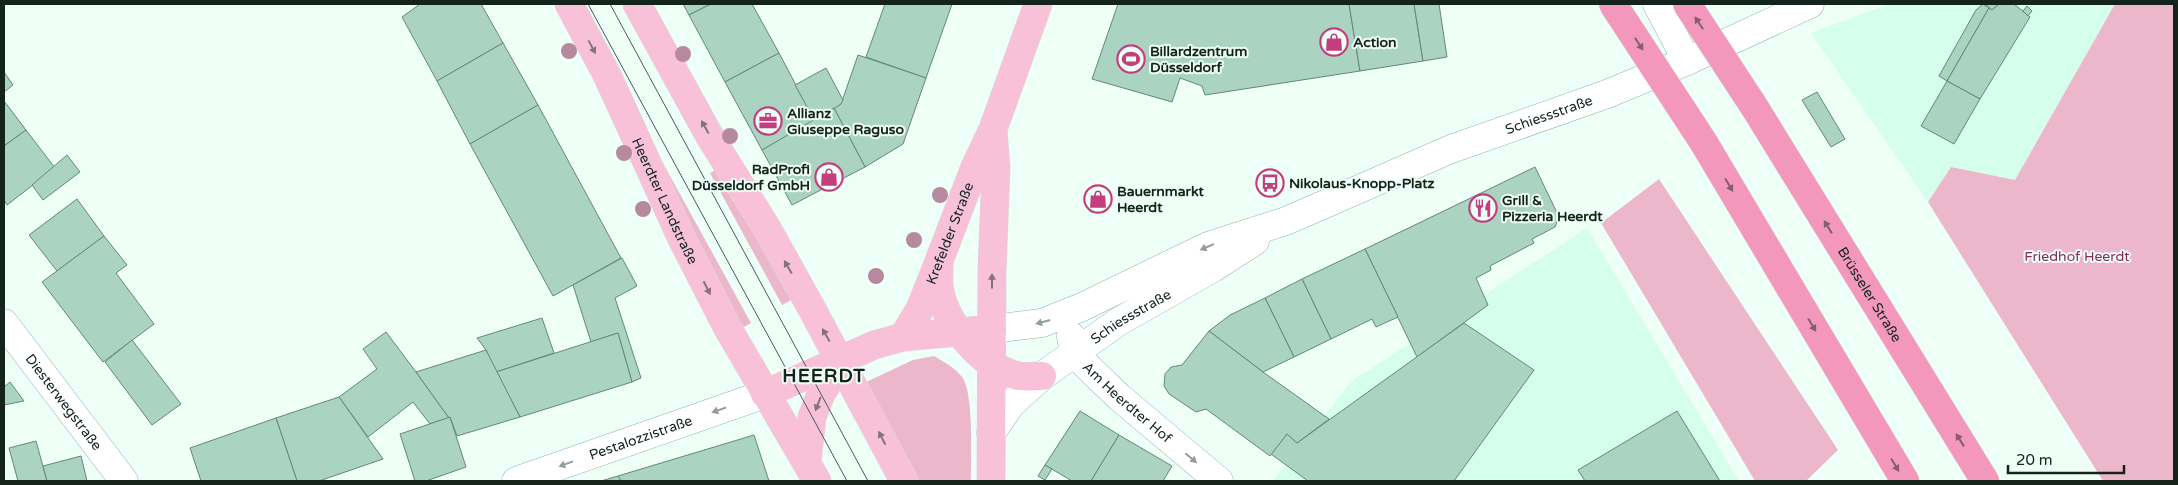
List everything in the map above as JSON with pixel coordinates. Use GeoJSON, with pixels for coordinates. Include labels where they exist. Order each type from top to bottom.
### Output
{"type":"FeatureCollection","features":[{"type":"Feature","properties":{"kind":"highway"},"geometry":{"type":"LineString","coordinates":[[1613,4],[1704,144],[1905,481]]}},
{"type":"Feature","properties":{"kind":"highway","name":"Brüsseler Straße"},"geometry":{"type":"LineString","coordinates":[[1687,4],[1755,108],[1985,481]]}},
{"type":"Feature","properties":{"kind":"main road","name":"Heerdter Landstraße"},"geometry":{"type":"LineString","coordinates":[[569,4],[607,75],[682,239],[735,342],[765,394]]}},
{"type":"Feature","properties":{"kind":"main road"},"geometry":{"type":"LineString","coordinates":[[637,4],[709,135],[768,230],[841,361],[904,481]]}},
{"type":"Feature","properties":{"kind":"main road","name":"Krefelder Straße"},"geometry":{"type":"LineString","coordinates":[[903,337],[920,309],[940,261],[975,167],[993,129],[1038,4]]}},
{"type":"Feature","properties":{"kind":"main road","name":"Krefelder Straße"},"geometry":{"type":"LineString","coordinates":[[992,329],[996,168],[993,129]]}},
{"type":"Feature","properties":{"kind":"main road"},"geometry":{"type":"LineString","coordinates":[[940,261],[939,291],[946,312],[958,332],[991,364],[1018,376],[1042,376]]}},
{"type":"Feature","properties":{"kind":"main road"},"geometry":{"type":"LineString","coordinates":[[812,472],[765,394],[874,345],[903,337],[992,329],[991,481]]}},
{"type":"Feature","properties":{"kind":"main road"},"geometry":{"type":"LineString","coordinates":[[903,337],[940,342],[962,356],[978,381],[991,432]]}},
{"type":"Feature","properties":{"kind":"main road"},"geometry":{"type":"LineString","coordinates":[[812,472],[812,417],[821,394],[841,361]]}},
{"type":"Feature","properties":{"kind":"street"},"geometry":{"type":"LineString","coordinates":[[1657,4],[1686,60]]}},
{"type":"Feature","properties":{"kind":"street","name":"Schiessstraße"},"geometry":{"type":"LineString","coordinates":[[992,329],[1042,323],[1082,307],[1208,246],[1286,221],[1451,149],[1607,94],[1810,4]]}},
{"type":"Feature","properties":{"kind":"street","name":"Schiessstraße"},"geometry":{"type":"LineString","coordinates":[[991,432],[1011,404],[1042,376],[1074,353],[1118,322],[1213,268],[1286,221]]}},
{"type":"Feature","properties":{"kind":"street","name":"Am Heerdter Hof"},"geometry":{"type":"LineString","coordinates":[[1082,307],[1070,330],[1074,353],[1119,397],[1219,481]]}},
{"type":"Feature","properties":{"kind":"street","name":"Diesterwegstraße"},"geometry":{"type":"LineString","coordinates":[[4,323],[124,481]]}},
{"type":"Feature","properties":{"kind":"street","name":"Pestalozzistraße"},"geometry":{"type":"LineString","coordinates":[[524,480],[765,394]]}},
{"type":"Feature","properties":{"kind":"shaded area"},"geometry":{"type":"Polygon","coordinates":[[[1889,4],[2115,4],[2015,180],[1951,167],[1928,202],[1811,33],[1889,4]]]}},
{"type":"Feature","properties":{"kind":"shaded area"},"geometry":{"type":"Polygon","coordinates":[[[1587,228],[1739,481],[1273,481],[1352,381],[1587,228]]]}},
{"type":"Feature","properties":{"kind":"green space","name":"Friedhof Heerdt"},"geometry":{"type":"Polygon","coordinates":[[[2115,4],[2174,4],[2174,481],[2103,481],[1928,202],[1951,167],[2015,180],[2115,4]]]}},
{"type":"Feature","properties":{"kind":"green space"},"geometry":{"type":"Polygon","coordinates":[[[659,156],[751,323],[742,328],[655,158],[659,156]]]}},
{"type":"Feature","properties":{"kind":"green space"},"geometry":{"type":"Polygon","coordinates":[[[716,170],[759,237],[793,299],[782,305],[710,173],[716,170]]]}},
{"type":"Feature","properties":{"kind":"green space"},"geometry":{"type":"Polygon","coordinates":[[[1659,179],[1838,450],[1806,481],[1755,481],[1601,223],[1659,179]]]}},
{"type":"Feature","properties":{"kind":"green space"},"geometry":{"type":"Polygon","coordinates":[[[934,356],[956,370],[966,385],[971,427],[971,481],[917,481],[864,383],[913,360],[934,356]]]}},
{"type":"Feature","properties":{"kind":"building"},"geometry":{"type":"Polygon","coordinates":[[[420,4],[481,4],[503,43],[437,81],[402,17],[420,4]]]}},
{"type":"Feature","properties":{"kind":"building"},"geometry":{"type":"Polygon","coordinates":[[[683,4],[711,4],[689,15],[683,4]]]}},
{"type":"Feature","properties":{"kind":"building"},"geometry":{"type":"Polygon","coordinates":[[[711,4],[752,4],[779,53],[725,82],[689,15],[711,4]]]}},
{"type":"Feature","properties":{"kind":"building"},"geometry":{"type":"Polygon","coordinates":[[[885,4],[952,4],[926,78],[866,57],[885,4]]]}},
{"type":"Feature","properties":{"kind":"building"},"geometry":{"type":"Polygon","coordinates":[[[1118,4],[1349,4],[1360,71],[1205,95],[1202,86],[1180,78],[1172,102],[1092,79],[1118,4]]]}},
{"type":"Feature","properties":{"kind":"building"},"geometry":{"type":"Polygon","coordinates":[[[1349,4],[1414,4],[1423,61],[1360,71],[1349,4]]]}},
{"type":"Feature","properties":{"kind":"building"},"geometry":{"type":"Polygon","coordinates":[[[1414,4],[1439,4],[1447,57],[1423,61],[1414,4]]]}},
{"type":"Feature","properties":{"kind":"building"},"geometry":{"type":"Polygon","coordinates":[[[1983,4],[1989,8],[1947,81],[1939,76],[1976,10],[1983,4]]]}},
{"type":"Feature","properties":{"kind":"building"},"geometry":{"type":"Polygon","coordinates":[[[1985,4],[1999,4],[1992,10],[1985,4]]]}},
{"type":"Feature","properties":{"kind":"building"},"geometry":{"type":"Polygon","coordinates":[[[1999,4],[2014,4],[2030,17],[1980,99],[1947,81],[1989,8],[1992,10],[1999,4]]]}},
{"type":"Feature","properties":{"kind":"building"},"geometry":{"type":"Polygon","coordinates":[[[2027,6],[2032,11],[2028,16],[2023,11],[2027,6]]]}},
{"type":"Feature","properties":{"kind":"building"},"geometry":{"type":"Polygon","coordinates":[[[503,43],[538,105],[470,144],[437,81],[503,43]]]}},
{"type":"Feature","properties":{"kind":"building"},"geometry":{"type":"Polygon","coordinates":[[[779,53],[815,121],[762,150],[725,82],[779,53]]]}},
{"type":"Feature","properties":{"kind":"building"},"geometry":{"type":"Polygon","coordinates":[[[858,55],[926,78],[903,144],[865,167],[834,108],[841,104],[858,55]]]}},
{"type":"Feature","properties":{"kind":"building"},"geometry":{"type":"Polygon","coordinates":[[[826,68],[843,100],[841,104],[815,121],[795,85],[826,68]]]}},
{"type":"Feature","properties":{"kind":"building"},"geometry":{"type":"Polygon","coordinates":[[[4,72],[13,85],[4,92],[4,72]]]}},
{"type":"Feature","properties":{"kind":"building"},"geometry":{"type":"Polygon","coordinates":[[[1947,81],[1980,99],[1954,144],[1921,126],[1947,81]]]}},
{"type":"Feature","properties":{"kind":"building"},"geometry":{"type":"Polygon","coordinates":[[[1817,92],[1845,139],[1831,147],[1802,100],[1817,92]]]}},
{"type":"Feature","properties":{"kind":"building"},"geometry":{"type":"Polygon","coordinates":[[[4,101],[26,130],[4,146],[4,101]]]}},
{"type":"Feature","properties":{"kind":"building"},"geometry":{"type":"Polygon","coordinates":[[[538,105],[621,258],[553,296],[470,144],[538,105]]]}},
{"type":"Feature","properties":{"kind":"building"},"geometry":{"type":"Polygon","coordinates":[[[834,108],[865,167],[792,205],[762,150],[834,108]]]}},
{"type":"Feature","properties":{"kind":"building"},"geometry":{"type":"Polygon","coordinates":[[[26,130],[55,168],[7,205],[4,200],[4,146],[26,130]]]}},
{"type":"Feature","properties":{"kind":"building"},"geometry":{"type":"Polygon","coordinates":[[[67,155],[80,172],[43,200],[32,185],[67,155]]]}},
{"type":"Feature","properties":{"kind":"building"},"geometry":{"type":"Polygon","coordinates":[[[1535,167],[1559,217],[1555,227],[1532,239],[1534,243],[1490,266],[1491,270],[1476,278],[1488,305],[1417,357],[1365,249],[1535,167]]]}},
{"type":"Feature","properties":{"kind":"building"},"geometry":{"type":"Polygon","coordinates":[[[77,199],[104,236],[57,271],[29,235],[77,199]]]}},
{"type":"Feature","properties":{"kind":"building"},"geometry":{"type":"Polygon","coordinates":[[[104,236],[127,265],[116,273],[154,324],[103,362],[42,282],[104,236]]]}},
{"type":"Feature","properties":{"kind":"building"},"geometry":{"type":"Polygon","coordinates":[[[1365,249],[1398,317],[1376,327],[1372,319],[1331,339],[1302,279],[1365,249]]]}},
{"type":"Feature","properties":{"kind":"building"},"geometry":{"type":"Polygon","coordinates":[[[622,258],[637,286],[615,298],[641,378],[632,382],[618,333],[591,342],[573,285],[622,258]]]}},
{"type":"Feature","properties":{"kind":"building"},"geometry":{"type":"Polygon","coordinates":[[[1302,279],[1331,339],[1294,357],[1265,298],[1302,279]]]}},
{"type":"Feature","properties":{"kind":"building"},"geometry":{"type":"Polygon","coordinates":[[[1265,298],[1294,357],[1263,372],[1209,331],[1230,315],[1265,298]]]}},
{"type":"Feature","properties":{"kind":"building"},"geometry":{"type":"Polygon","coordinates":[[[542,318],[554,353],[496,372],[486,350],[477,338],[542,318]]]}},
{"type":"Feature","properties":{"kind":"building"},"geometry":{"type":"Polygon","coordinates":[[[1464,323],[1534,370],[1454,481],[1308,481],[1271,454],[1287,434],[1297,443],[1464,323]]]}},
{"type":"Feature","properties":{"kind":"building"},"geometry":{"type":"Polygon","coordinates":[[[1209,331],[1329,419],[1297,443],[1287,434],[1270,456],[1206,409],[1196,412],[1169,394],[1164,386],[1165,374],[1171,367],[1182,365],[1209,331]]]}},
{"type":"Feature","properties":{"kind":"building"},"geometry":{"type":"Polygon","coordinates":[[[386,332],[449,418],[430,424],[413,402],[368,437],[339,397],[377,369],[363,349],[386,332]]]}},
{"type":"Feature","properties":{"kind":"building"},"geometry":{"type":"Polygon","coordinates":[[[618,333],[632,382],[520,417],[496,372],[618,333]]]}},
{"type":"Feature","properties":{"kind":"building"},"geometry":{"type":"Polygon","coordinates":[[[132,340],[181,404],[152,425],[105,362],[132,340]]]}},
{"type":"Feature","properties":{"kind":"building"},"geometry":{"type":"Polygon","coordinates":[[[486,350],[520,417],[457,436],[450,417],[416,372],[486,350]]]}},
{"type":"Feature","properties":{"kind":"building"},"geometry":{"type":"Polygon","coordinates":[[[10,382],[24,401],[4,405],[4,387],[10,382]]]}},
{"type":"Feature","properties":{"kind":"building"},"geometry":{"type":"Polygon","coordinates":[[[339,397],[383,459],[319,481],[297,481],[276,418],[339,397]]]}},
{"type":"Feature","properties":{"kind":"building"},"geometry":{"type":"Polygon","coordinates":[[[1080,411],[1119,435],[1091,481],[1072,481],[1045,465],[1080,411]]]}},
{"type":"Feature","properties":{"kind":"building"},"geometry":{"type":"Polygon","coordinates":[[[1677,411],[1720,481],[1585,481],[1578,470],[1677,411]]]}},
{"type":"Feature","properties":{"kind":"building"},"geometry":{"type":"Polygon","coordinates":[[[450,417],[466,467],[426,481],[415,481],[400,434],[450,417]]]}},
{"type":"Feature","properties":{"kind":"building"},"geometry":{"type":"Polygon","coordinates":[[[276,418],[297,481],[201,481],[190,448],[276,418]]]}},
{"type":"Feature","properties":{"kind":"building"},"geometry":{"type":"Polygon","coordinates":[[[754,435],[769,481],[621,481],[618,476],[754,435]]]}},
{"type":"Feature","properties":{"kind":"building"},"geometry":{"type":"Polygon","coordinates":[[[1119,435],[1172,466],[1163,481],[1091,481],[1119,435]]]}},
{"type":"Feature","properties":{"kind":"building"},"geometry":{"type":"Polygon","coordinates":[[[36,441],[47,481],[18,481],[9,448],[36,441]]]}},
{"type":"Feature","properties":{"kind":"building"},"geometry":{"type":"Polygon","coordinates":[[[81,456],[87,481],[47,481],[43,466],[81,456]]]}},
{"type":"Feature","properties":{"kind":"building"},"geometry":{"type":"Polygon","coordinates":[[[1045,465],[1052,469],[1045,480],[1038,476],[1045,465]]]}},
{"type":"Feature","properties":{"kind":"building"},"geometry":{"type":"Polygon","coordinates":[[[618,476],[621,481],[601,481],[618,476]]]}},
{"type":"Feature","properties":{"kind":"tram line"},"geometry":{"type":"LineString","coordinates":[[588,4],[847,481]]}},
{"type":"Feature","properties":{"kind":"tram line"},"geometry":{"type":"LineString","coordinates":[[610,4],[868,481]]}},
{"type":"Feature","properties":{"kind":"place","name":"Action"},"geometry":{"type":"Point","coordinates":[1334,42]}},
{"type":"Feature","properties":{"kind":"place","name":"Billardzentrum Düsseldorf"},"geometry":{"type":"Point","coordinates":[1131,59]}},
{"type":"Feature","properties":{"kind":"place","name":"Allianz Giuseppe Raguso"},"geometry":{"type":"Point","coordinates":[768,121]}},
{"type":"Feature","properties":{"kind":"place","name":"RadProfi Düsseldorf GmbH"},"geometry":{"type":"Point","coordinates":[829,177]}},
{"type":"Feature","properties":{"kind":"place","name":"Nikolaus-Knopp-Platz"},"geometry":{"type":"Point","coordinates":[1270,183]}},
{"type":"Feature","properties":{"kind":"place","name":"Bauernmarkt Heerdt"},"geometry":{"type":"Point","coordinates":[1098,199]}},
{"type":"Feature","properties":{"kind":"place","name":"Grill & Pizzeria Heerdt"},"geometry":{"type":"Point","coordinates":[1483,208]}},
{"type":"Feature","properties":{"kind":"district","name":"HEERDT"},"geometry":{"type":"Point","coordinates":[824,376]}}]}
